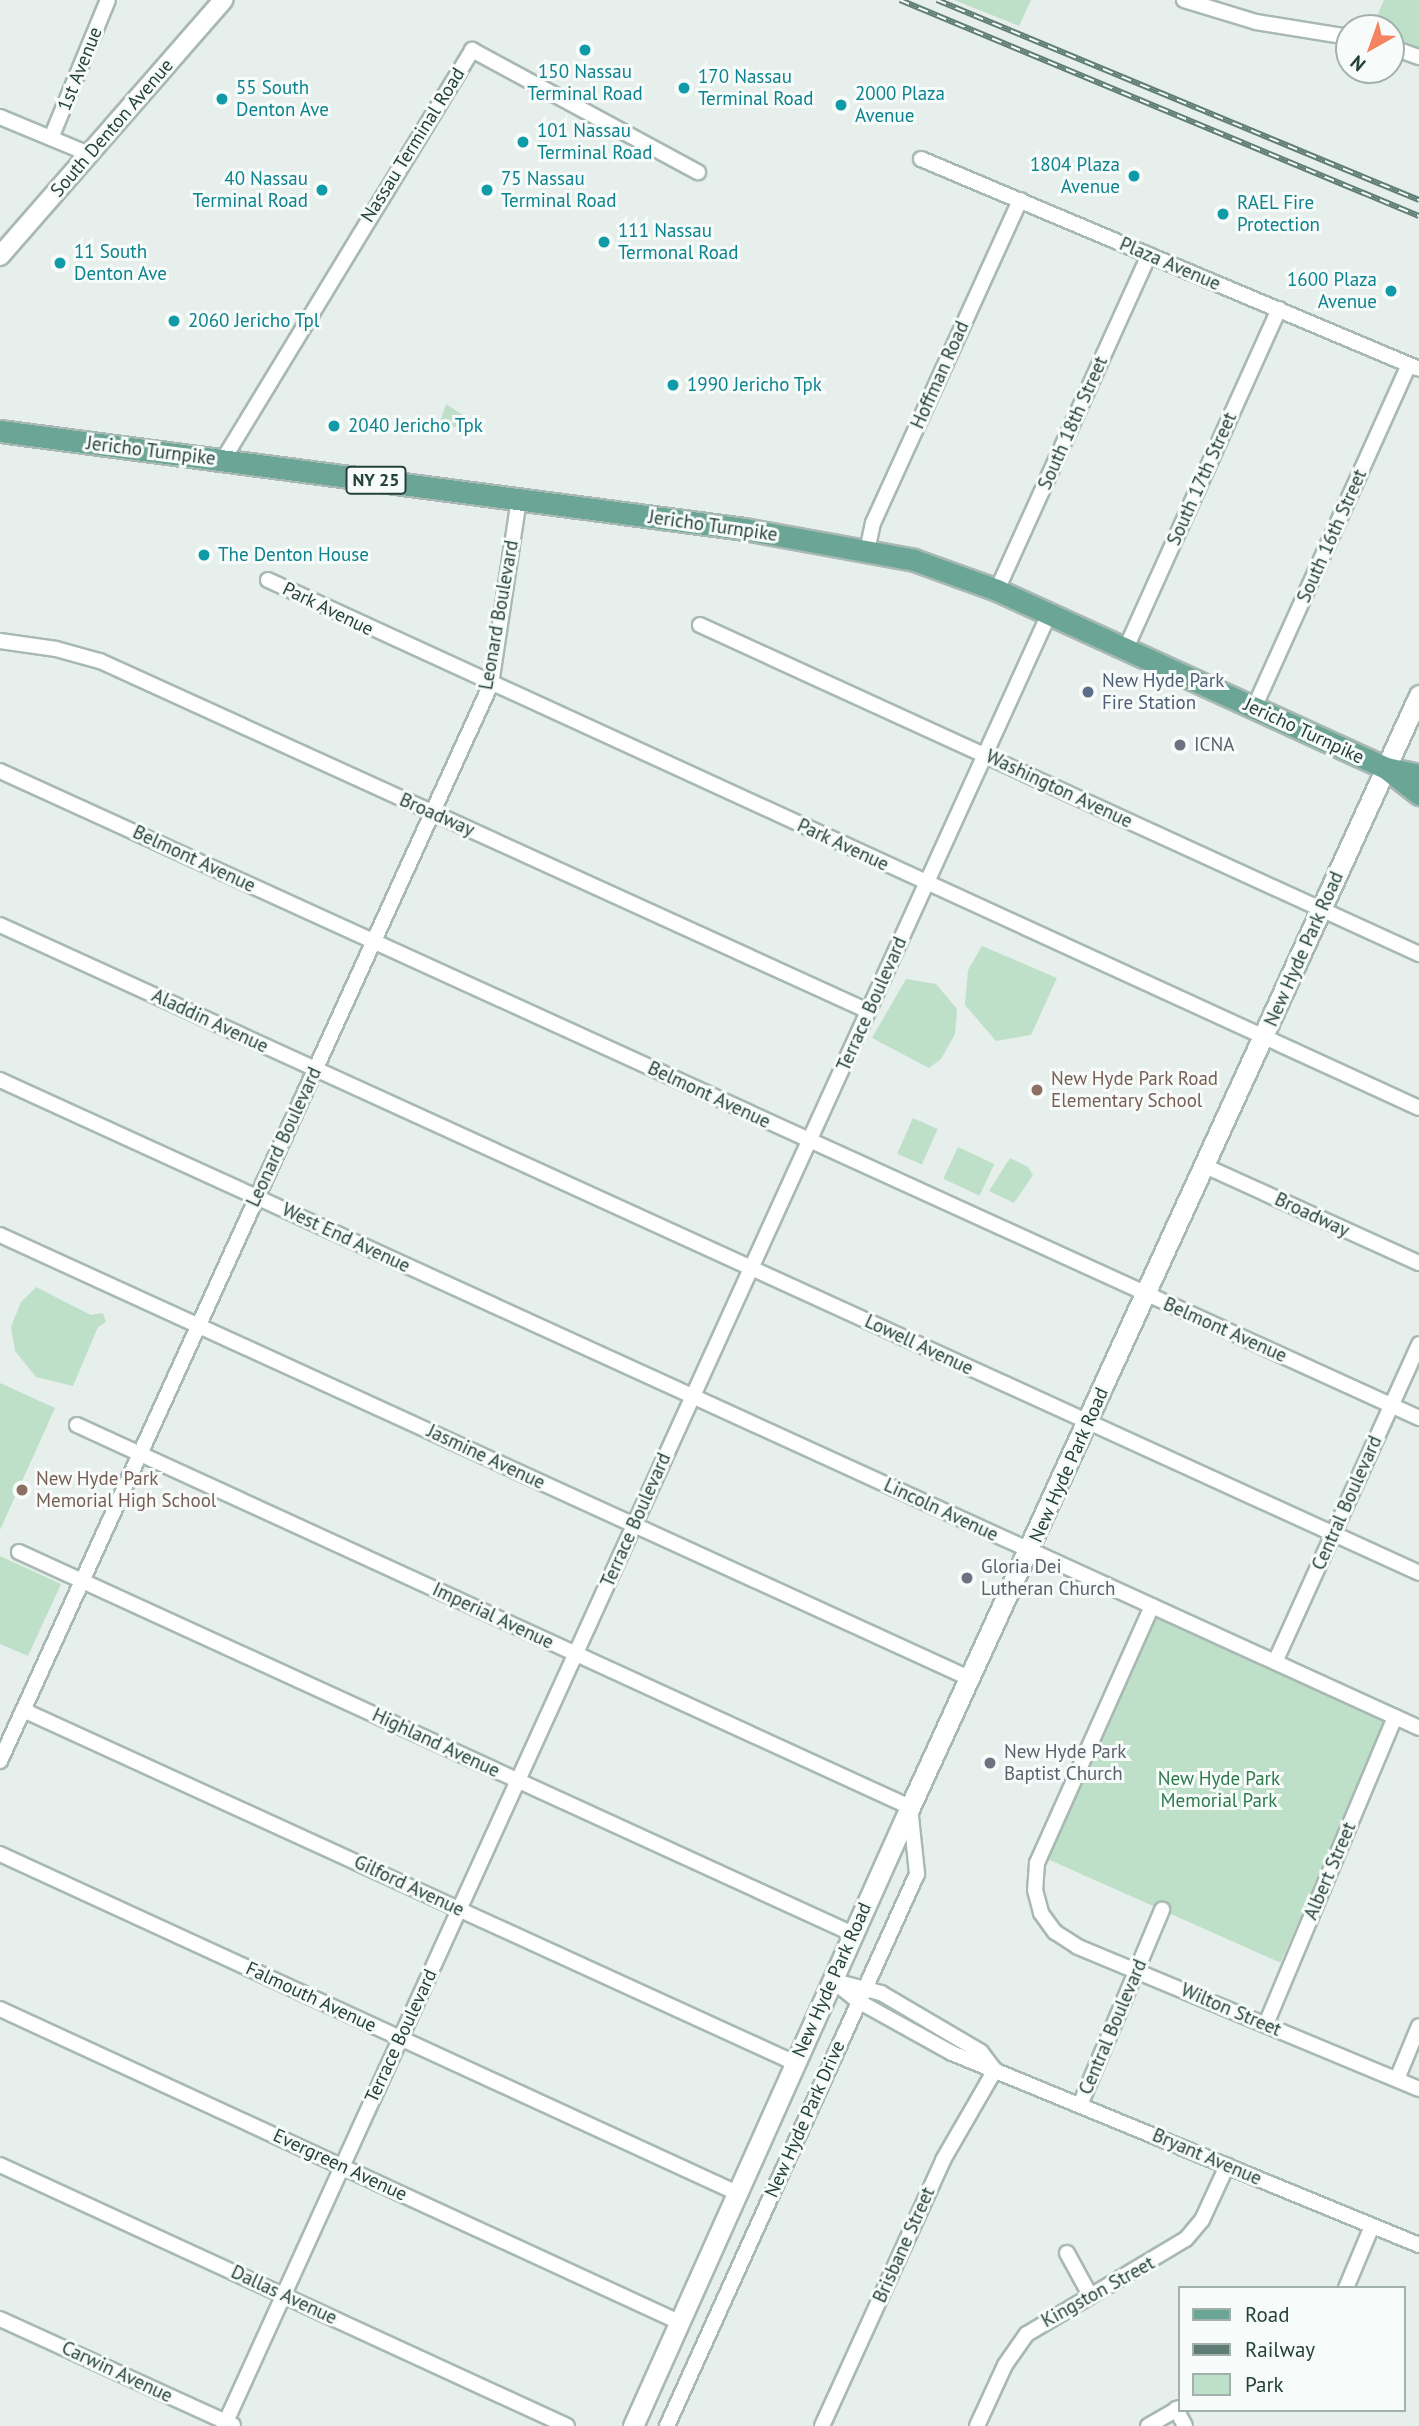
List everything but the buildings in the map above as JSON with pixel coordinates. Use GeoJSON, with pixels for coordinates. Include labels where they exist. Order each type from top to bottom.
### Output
{"type":"FeatureCollection","features":[{"type":"Feature","properties":{"kind":"main road","name":"Jericho Turnpike"},"geometry":{"type":"LineString","coordinates":[[0,431],[744,529],[933,565],[997,590],[1386,768],[1419,775]]}},
{"type":"Feature","properties":{"kind":"main road","name":"New Hyde Park Road"},"geometry":{"type":"LineString","coordinates":[[633,2426],[910,1807],[971,1679],[1419,695]]}},
{"type":"Feature","properties":{"kind":"main road","name":"Jericho Turnpike"},"geometry":{"type":"LineString","coordinates":[[1386,768],[1419,794]]}},
{"type":"Feature","properties":{"kind":"street","name":"1st Avenue"},"geometry":{"type":"LineString","coordinates":[[51,138],[108,0]]}},
{"type":"Feature","properties":{"kind":"street","name":"South Denton Avenue"},"geometry":{"type":"LineString","coordinates":[[0,256],[223,0]]}},
{"type":"Feature","properties":{"kind":"street"},"geometry":{"type":"LineString","coordinates":[[1184,0],[1256,22],[1335,35]]}},
{"type":"Feature","properties":{"kind":"street","name":"Nassau Terminal Road"},"geometry":{"type":"LineString","coordinates":[[223,460],[472,50],[698,172]]}},
{"type":"Feature","properties":{"kind":"street"},"geometry":{"type":"LineString","coordinates":[[0,117],[89,154]]}},
{"type":"Feature","properties":{"kind":"street","name":"Plaza Avenue"},"geometry":{"type":"LineString","coordinates":[[921,159],[1414,367]]}},
{"type":"Feature","properties":{"kind":"street","name":"Hoffman Road"},"geometry":{"type":"LineString","coordinates":[[867,551],[873,523],[1020,200]]}},
{"type":"Feature","properties":{"kind":"street","name":"South 18th Street"},"geometry":{"type":"LineString","coordinates":[[997,590],[1149,255]]}},
{"type":"Feature","properties":{"kind":"street","name":"South 17th Street"},"geometry":{"type":"LineString","coordinates":[[1125,648],[1279,309]]}},
{"type":"Feature","properties":{"kind":"street","name":"South 16th Street"},"geometry":{"type":"LineString","coordinates":[[1254,708],[1414,367]]}},
{"type":"Feature","properties":{"kind":"street","name":"Leonard Boulevard"},"geometry":{"type":"LineString","coordinates":[[0,1761],[491,684],[519,499]]}},
{"type":"Feature","properties":{"kind":"street","name":"Park Avenue"},"geometry":{"type":"LineString","coordinates":[[268,580],[1419,1108]]}},
{"type":"Feature","properties":{"kind":"street","name":"Terrace Boulevard"},"geometry":{"type":"LineString","coordinates":[[228,2425],[400,2037],[1049,614]]}},
{"type":"Feature","properties":{"kind":"street","name":"Washington Avenue"},"geometry":{"type":"LineString","coordinates":[[700,625],[1419,954]]}},
{"type":"Feature","properties":{"kind":"street","name":"Broadway"},"geometry":{"type":"LineString","coordinates":[[0,641],[57,649],[100,661],[868,1011]]}},
{"type":"Feature","properties":{"kind":"street","name":"Belmont Avenue"},"geometry":{"type":"LineString","coordinates":[[0,771],[1419,1418]]}},
{"type":"Feature","properties":{"kind":"street","name":"Aladdin Avenue"},"geometry":{"type":"LineString","coordinates":[[0,925],[419,1117]]}},
{"type":"Feature","properties":{"kind":"street","name":"West End Avenue"},"geometry":{"type":"LineString","coordinates":[[0,1080],[692,1396]]}},
{"type":"Feature","properties":{"kind":"street","name":"Lowell Avenue"},"geometry":{"type":"LineString","coordinates":[[419,1117],[1419,1573]]}},
{"type":"Feature","properties":{"kind":"street","name":"Broadway"},"geometry":{"type":"LineString","coordinates":[[1205,1166],[1419,1263]]}},
{"type":"Feature","properties":{"kind":"street","name":"Jasmine Avenue"},"geometry":{"type":"LineString","coordinates":[[0,1235],[971,1679]]}},
{"type":"Feature","properties":{"kind":"street","name":"Central Boulevard"},"geometry":{"type":"LineString","coordinates":[[1275,1662],[1419,1345]]}},
{"type":"Feature","properties":{"kind":"street","name":"Lincoln Avenue"},"geometry":{"type":"LineString","coordinates":[[692,1396],[1419,1728]]}},
{"type":"Feature","properties":{"kind":"street","name":"Imperial Avenue"},"geometry":{"type":"LineString","coordinates":[[77,1425],[910,1807]]}},
{"type":"Feature","properties":{"kind":"street","name":"Highland Avenue"},"geometry":{"type":"LineString","coordinates":[[19,1552],[853,1934]]}},
{"type":"Feature","properties":{"kind":"street","name":"Wilton Street"},"geometry":{"type":"LineString","coordinates":[[1152,1606],[1037,1863],[1035,1890],[1049,1925],[1079,1947],[1419,2089]]}},
{"type":"Feature","properties":{"kind":"street","name":"Gilford Avenue"},"geometry":{"type":"LineString","coordinates":[[23,1710],[795,2063]]}},
{"type":"Feature","properties":{"kind":"street","name":"Albert Street"},"geometry":{"type":"LineString","coordinates":[[1266,2025],[1395,1717]]}},
{"type":"Feature","properties":{"kind":"street","name":"New Hyde Park Drive"},"geometry":{"type":"LineString","coordinates":[[667,2426],[917,1874],[910,1807]]}},
{"type":"Feature","properties":{"kind":"street","name":"Falmouth Avenue"},"geometry":{"type":"LineString","coordinates":[[0,1854],[737,2193]]}},
{"type":"Feature","properties":{"kind":"street","name":"Central Boulevard"},"geometry":{"type":"LineString","coordinates":[[1080,2105],[1162,1910]]}},
{"type":"Feature","properties":{"kind":"street","name":"Bryant Avenue"},"geometry":{"type":"LineString","coordinates":[[832,1980],[865,1987],[981,2052],[995,2070]]}},
{"type":"Feature","properties":{"kind":"street","name":"Bryant Avenue"},"geometry":{"type":"LineString","coordinates":[[832,1980],[858,2001],[952,2053],[1419,2245]]}},
{"type":"Feature","properties":{"kind":"street","name":"Evergreen Avenue"},"geometry":{"type":"LineString","coordinates":[[0,2009],[679,2322]]}},
{"type":"Feature","properties":{"kind":"street"},"geometry":{"type":"LineString","coordinates":[[1397,2080],[1419,2026]]}},
{"type":"Feature","properties":{"kind":"street","name":"Brisbane Street"},"geometry":{"type":"LineString","coordinates":[[822,2426],[943,2160],[995,2070]]}},
{"type":"Feature","properties":{"kind":"street","name":"Dallas Avenue"},"geometry":{"type":"LineString","coordinates":[[0,2165],[567,2426]]}},
{"type":"Feature","properties":{"kind":"street","name":"Kingston Street"},"geometry":{"type":"LineString","coordinates":[[977,2426],[1015,2347],[1042,2322],[1186,2239],[1202,2220],[1227,2165]]}},
{"type":"Feature","properties":{"kind":"street"},"geometry":{"type":"LineString","coordinates":[[1347,2286],[1372,2226]]}},
{"type":"Feature","properties":{"kind":"street"},"geometry":{"type":"LineString","coordinates":[[1067,2253],[1090,2295]]}},
{"type":"Feature","properties":{"kind":"street","name":"Carwin Avenue"},"geometry":{"type":"LineString","coordinates":[[0,2319],[228,2425]]}},
{"type":"Feature","properties":{"kind":"street"},"geometry":{"type":"LineString","coordinates":[[1148,2426],[1178,2409]]}},
{"type":"Feature","properties":{"kind":"green space"},"geometry":{"type":"Polygon","coordinates":[[[954,0],[1031,0],[1019,26],[954,0]]]}},
{"type":"Feature","properties":{"kind":"green space"},"geometry":{"type":"Polygon","coordinates":[[[1384,0],[1419,0],[1419,54],[1405,48],[1405,14],[1378,14],[1384,0]]]}},
{"type":"Feature","properties":{"kind":"green space"},"geometry":{"type":"Polygon","coordinates":[[[446,404],[483,428],[439,426],[446,404]]]}},
{"type":"Feature","properties":{"kind":"green space"},"geometry":{"type":"Polygon","coordinates":[[[982,946],[1057,978],[1031,1035],[996,1041],[965,1005],[968,970],[982,946]]]}},
{"type":"Feature","properties":{"kind":"green space"},"geometry":{"type":"Polygon","coordinates":[[[906,979],[936,984],[957,1009],[955,1034],[941,1059],[929,1068],[872,1038],[906,979]]]}},
{"type":"Feature","properties":{"kind":"green space"},"geometry":{"type":"Polygon","coordinates":[[[913,1118],[938,1129],[922,1165],[897,1154],[913,1118]]]}},
{"type":"Feature","properties":{"kind":"green space"},"geometry":{"type":"Polygon","coordinates":[[[958,1147],[994,1164],[979,1196],[943,1179],[958,1147]]]}},
{"type":"Feature","properties":{"kind":"green space"},"geometry":{"type":"Polygon","coordinates":[[[1010,1158],[1028,1167],[1033,1175],[1014,1203],[989,1191],[1010,1158]]]}},
{"type":"Feature","properties":{"kind":"green space"},"geometry":{"type":"Polygon","coordinates":[[[36,1287],[91,1315],[103,1313],[106,1322],[98,1327],[73,1386],[36,1377],[15,1351],[11,1327],[21,1302],[36,1287]]]}},
{"type":"Feature","properties":{"kind":"green space"},"geometry":{"type":"Polygon","coordinates":[[[0,1383],[55,1408],[0,1530],[0,1383]]]}},
{"type":"Feature","properties":{"kind":"green space"},"geometry":{"type":"Polygon","coordinates":[[[0,1556],[61,1584],[28,1656],[0,1644],[0,1556]]]}},
{"type":"Feature","properties":{"kind":"green space","name":"New Hyde Park Memorial Park"},"geometry":{"type":"Polygon","coordinates":[[[1156,1615],[1389,1719],[1280,1963],[1047,1859],[1156,1615]]]}},
{"type":"Feature","properties":{"kind":"railway"},"geometry":{"type":"LineString","coordinates":[[900,0],[1419,216]]}},
{"type":"Feature","properties":{"kind":"railway"},"geometry":{"type":"LineString","coordinates":[[937,0],[1419,200]]}},
{"type":"Feature","properties":{"kind":"place","name":"150 Nassau Terminal Road"},"geometry":{"type":"Point","coordinates":[585,50]}},
{"type":"Feature","properties":{"kind":"place","name":"170 Nassau Terminal Road"},"geometry":{"type":"Point","coordinates":[684,88]}},
{"type":"Feature","properties":{"kind":"place","name":"55 South Denton Ave"},"geometry":{"type":"Point","coordinates":[222,99]}},
{"type":"Feature","properties":{"kind":"place","name":"2000 Plaza Avenue"},"geometry":{"type":"Point","coordinates":[841,105]}},
{"type":"Feature","properties":{"kind":"place","name":"101 Nassau Terminal Road"},"geometry":{"type":"Point","coordinates":[523,142]}},
{"type":"Feature","properties":{"kind":"place","name":"1804 Plaza Avenue"},"geometry":{"type":"Point","coordinates":[1134,176]}},
{"type":"Feature","properties":{"kind":"place","name":"40 Nassau Terminal Road"},"geometry":{"type":"Point","coordinates":[322,190]}},
{"type":"Feature","properties":{"kind":"place","name":"75 Nassau Terminal Road"},"geometry":{"type":"Point","coordinates":[487,190]}},
{"type":"Feature","properties":{"kind":"place","name":"RAEL Fire Protection"},"geometry":{"type":"Point","coordinates":[1223,214]}},
{"type":"Feature","properties":{"kind":"place","name":"111 Nassau Termonal Road"},"geometry":{"type":"Point","coordinates":[604,242]}},
{"type":"Feature","properties":{"kind":"place","name":"11 South Denton Ave"},"geometry":{"type":"Point","coordinates":[60,263]}},
{"type":"Feature","properties":{"kind":"place","name":"1600 Plaza Avenue"},"geometry":{"type":"Point","coordinates":[1391,291]}},
{"type":"Feature","properties":{"kind":"place","name":"2060 Jericho Tpl"},"geometry":{"type":"Point","coordinates":[174,321]}},
{"type":"Feature","properties":{"kind":"place","name":"1990 Jericho Tpk"},"geometry":{"type":"Point","coordinates":[673,385]}},
{"type":"Feature","properties":{"kind":"place","name":"2040 Jericho Tpk"},"geometry":{"type":"Point","coordinates":[334,426]}},
{"type":"Feature","properties":{"kind":"place","name":"The Denton House"},"geometry":{"type":"Point","coordinates":[204,555]}},
{"type":"Feature","properties":{"kind":"place","name":"New Hyde Park Fire Station"},"geometry":{"type":"Point","coordinates":[1088,692]}},
{"type":"Feature","properties":{"kind":"place","name":"ICNA"},"geometry":{"type":"Point","coordinates":[1180,745]}},
{"type":"Feature","properties":{"kind":"place","name":"New Hyde Park Road Elementary School"},"geometry":{"type":"Point","coordinates":[1037,1090]}},
{"type":"Feature","properties":{"kind":"place","name":"New Hyde Park Memorial High School"},"geometry":{"type":"Point","coordinates":[22,1490]}},
{"type":"Feature","properties":{"kind":"place","name":"Gloria Dei Lutheran Church"},"geometry":{"type":"Point","coordinates":[967,1578]}},
{"type":"Feature","properties":{"kind":"place","name":"New Hyde Park Baptist Church"},"geometry":{"type":"Point","coordinates":[990,1763]}}]}
